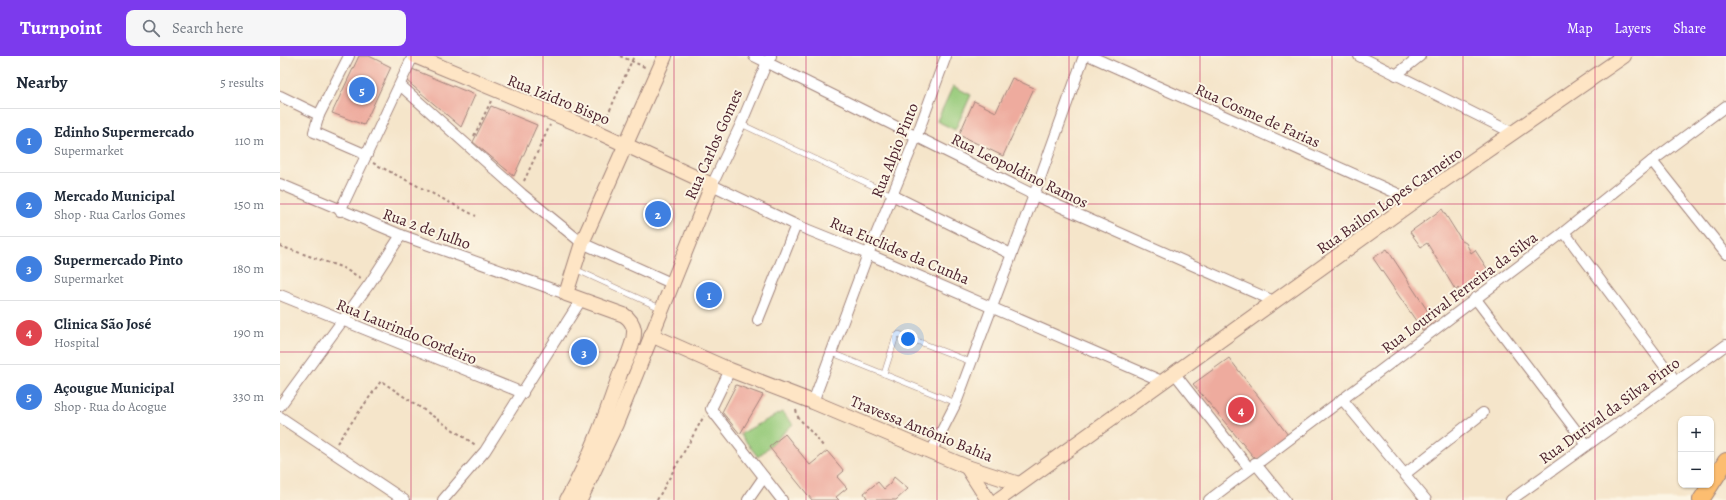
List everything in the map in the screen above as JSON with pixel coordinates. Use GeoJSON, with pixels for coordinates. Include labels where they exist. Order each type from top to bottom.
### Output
{"type":"FeatureCollection","features":[{"type":"Feature","properties":{"kind":"main road"},"geometry":{"type":"LineString","coordinates":[[1701,500],[1726,461]]}},
{"type":"Feature","properties":{"kind":"street"},"geometry":{"type":"LineString","coordinates":[[350,56],[319,115],[314,132],[366,157]]}},
{"type":"Feature","properties":{"kind":"street"},"geometry":{"type":"LineString","coordinates":[[340,211],[414,56]]}},
{"type":"Feature","properties":{"kind":"street","name":"Rua Izidro Bispo"},"geometry":{"type":"LineString","coordinates":[[414,56],[625,144]]}},
{"type":"Feature","properties":{"kind":"street"},"geometry":{"type":"LineString","coordinates":[[567,500],[586,464],[604,420],[633,335],[632,324],[629,318],[566,294],[582,243],[665,56]]}},
{"type":"Feature","properties":{"kind":"street","name":"Rua Leopoldino Ramos"},"geometry":{"type":"LineString","coordinates":[[754,56],[769,59],[1034,195],[1276,302]]}},
{"type":"Feature","properties":{"kind":"street","name":"Rua Alpio Pinto"},"geometry":{"type":"LineString","coordinates":[[868,254],[917,136],[946,56]]}},
{"type":"Feature","properties":{"kind":"street"},"geometry":{"type":"LineString","coordinates":[[931,452],[956,403],[1084,56]]}},
{"type":"Feature","properties":{"kind":"street","name":"Rua Cosme de Farias"},"geometry":{"type":"LineString","coordinates":[[1090,56],[1414,201]]}},
{"type":"Feature","properties":{"kind":"street"},"geometry":{"type":"LineString","coordinates":[[1358,56],[1513,133]]}},
{"type":"Feature","properties":{"kind":"street"},"geometry":{"type":"LineString","coordinates":[[1396,75],[1420,56]]}},
{"type":"Feature","properties":{"kind":"street","name":"Rua Bailon Lopes Carneiro"},"geometry":{"type":"LineString","coordinates":[[998,500],[1276,302],[1414,201],[1624,56]]}},
{"type":"Feature","properties":{"kind":"street","name":"Rua Carlos Gomes"},"geometry":{"type":"LineString","coordinates":[[580,500],[616,424],[712,185],[741,124],[769,59]]}},
{"type":"Feature","properties":{"kind":"street"},"geometry":{"type":"LineString","coordinates":[[400,85],[519,191],[582,243],[672,283]]}},
{"type":"Feature","properties":{"kind":"street"},"geometry":{"type":"LineString","coordinates":[[280,96],[319,115]]}},
{"type":"Feature","properties":{"kind":"street","name":"Rua Lourival Ferreira da Silva"},"geometry":{"type":"LineString","coordinates":[[1209,500],[1252,466],[1564,232],[1652,161],[1726,106]]}},
{"type":"Feature","properties":{"kind":"street","name":"Rua Euclides da Cunha"},"geometry":{"type":"LineString","coordinates":[[625,144],[796,225],[868,254],[991,308],[1170,378]]}},
{"type":"Feature","properties":{"kind":"street"},"geometry":{"type":"LineString","coordinates":[[1652,161],[1726,254]]}},
{"type":"Feature","properties":{"kind":"street","name":"Rua 2 de Julho"},"geometry":{"type":"LineString","coordinates":[[280,184],[401,236],[566,294]]}},
{"type":"Feature","properties":{"kind":"street"},"geometry":{"type":"LineString","coordinates":[[892,195],[1011,254]]}},
{"type":"Feature","properties":{"kind":"street"},"geometry":{"type":"LineString","coordinates":[[758,320],[796,225]]}},
{"type":"Feature","properties":{"kind":"street"},"geometry":{"type":"LineString","coordinates":[[1564,232],[1675,380]]}},
{"type":"Feature","properties":{"kind":"street"},"geometry":{"type":"LineString","coordinates":[[280,406],[370,283],[401,236]]}},
{"type":"Feature","properties":{"kind":"street"},"geometry":{"type":"LineString","coordinates":[[813,402],[868,254]]}},
{"type":"Feature","properties":{"kind":"street","name":"Rua Laurindo Cordeiro"},"geometry":{"type":"LineString","coordinates":[[280,296],[523,393]]}},
{"type":"Feature","properties":{"kind":"street"},"geometry":{"type":"LineString","coordinates":[[1475,298],[1587,445]]}},
{"type":"Feature","properties":{"kind":"street"},"geometry":{"type":"LineString","coordinates":[[443,500],[485,451],[581,300]]}},
{"type":"Feature","properties":{"kind":"street","name":"Travessa Antônio Bahia"},"geometry":{"type":"LineString","coordinates":[[651,335],[730,370],[813,402],[967,467],[1019,484]]}},
{"type":"Feature","properties":{"kind":"street","name":"Rua Durival da Silva Pinto"},"geometry":{"type":"LineString","coordinates":[[1511,500],[1726,344]]}},
{"type":"Feature","properties":{"kind":"street"},"geometry":{"type":"LineString","coordinates":[[730,370],[711,409],[782,500]]}},
{"type":"Feature","properties":{"kind":"street"},"geometry":{"type":"LineString","coordinates":[[1170,378],[1284,500]]}},
{"type":"Feature","properties":{"kind":"street"},"geometry":{"type":"LineString","coordinates":[[1342,399],[1426,500]]}},
{"type":"Feature","properties":{"kind":"street"},"geometry":{"type":"LineString","coordinates":[[1405,474],[1483,413]]}},
{"type":"Feature","properties":{"kind":"street"},"geometry":{"type":"LineString","coordinates":[[280,417],[332,450],[404,500]]}},
{"type":"Feature","properties":{"kind":"street"},"geometry":{"type":"LineString","coordinates":[[967,467],[988,500]]}},
{"type":"Feature","properties":{"kind":"street"},"geometry":{"type":"LineString","coordinates":[[748,500],[764,477]]}},
{"type":"Feature","properties":{"kind":"lane"},"geometry":{"type":"LineString","coordinates":[[741,124],[892,195]]}},
{"type":"Feature","properties":{"kind":"lane"},"geometry":{"type":"LineString","coordinates":[[575,269],[661,309]]}},
{"type":"Feature","properties":{"kind":"lane"},"geometry":{"type":"LineString","coordinates":[[884,374],[896,336],[899,334],[971,362]]}},
{"type":"Feature","properties":{"kind":"lane"},"geometry":{"type":"LineString","coordinates":[[832,353],[956,403]]}},
{"type":"Feature","properties":{"kind":"path"},"geometry":{"type":"LineString","coordinates":[[620,56],[657,72]]}},
{"type":"Feature","properties":{"kind":"path"},"geometry":{"type":"LineString","coordinates":[[600,133],[634,56]]}},
{"type":"Feature","properties":{"kind":"path"},"geometry":{"type":"LineString","coordinates":[[469,146],[496,91]]}},
{"type":"Feature","properties":{"kind":"path"},"geometry":{"type":"LineString","coordinates":[[519,191],[554,115]]}},
{"type":"Feature","properties":{"kind":"path"},"geometry":{"type":"LineString","coordinates":[[366,157],[476,216]]}},
{"type":"Feature","properties":{"kind":"path"},"geometry":{"type":"LineString","coordinates":[[280,246],[341,268],[370,283]]}},
{"type":"Feature","properties":{"kind":"path"},"geometry":{"type":"LineString","coordinates":[[332,450],[381,381],[485,451]]}},
{"type":"Feature","properties":{"kind":"path"},"geometry":{"type":"LineString","coordinates":[[798,396],[796,414],[824,447]]}},
{"type":"Feature","properties":{"kind":"path"},"geometry":{"type":"LineString","coordinates":[[656,500],[701,419],[711,409]]}},
{"type":"Feature","properties":{"kind":"green space"},"geometry":{"type":"Polygon","coordinates":[[[953,86],[971,95],[955,130],[937,121],[953,86]]]}},
{"type":"Feature","properties":{"kind":"green space"},"geometry":{"type":"Polygon","coordinates":[[[782,412],[793,424],[758,457],[740,434],[782,412]]]}},
{"type":"Feature","properties":{"kind":"building"},"geometry":{"type":"Polygon","coordinates":[[[359,56],[369,56],[391,67],[364,125],[332,113],[359,56]]]}},
{"type":"Feature","properties":{"kind":"building"},"geometry":{"type":"Polygon","coordinates":[[[412,69],[475,95],[461,127],[407,81],[412,69]]]}},
{"type":"Feature","properties":{"kind":"building"},"geometry":{"type":"Polygon","coordinates":[[[1012,78],[1034,88],[1003,156],[959,135],[974,101],[996,112],[1012,78]]]}},
{"type":"Feature","properties":{"kind":"building"},"geometry":{"type":"Polygon","coordinates":[[[491,106],[537,125],[514,176],[473,142],[491,106]]]}},
{"type":"Feature","properties":{"kind":"building"},"geometry":{"type":"Polygon","coordinates":[[[1442,209],[1462,241],[1466,243],[1471,253],[1475,250],[1494,279],[1467,299],[1458,288],[1456,291],[1427,243],[1421,247],[1410,232],[1442,209]]]}},
{"type":"Feature","properties":{"kind":"building"},"geometry":{"type":"Polygon","coordinates":[[[1387,249],[1435,322],[1423,331],[1373,258],[1387,249]]]}},
{"type":"Feature","properties":{"kind":"building"},"geometry":{"type":"Polygon","coordinates":[[[1229,358],[1288,435],[1257,461],[1193,384],[1229,358]]]}},
{"type":"Feature","properties":{"kind":"building"},"geometry":{"type":"Polygon","coordinates":[[[736,385],[763,395],[740,434],[722,412],[736,385]]]}},
{"type":"Feature","properties":{"kind":"building"},"geometry":{"type":"Polygon","coordinates":[[[785,434],[810,465],[827,451],[844,471],[837,477],[847,488],[836,497],[839,500],[812,500],[769,447],[785,434]]]}},
{"type":"Feature","properties":{"kind":"building"},"geometry":{"type":"Polygon","coordinates":[[[894,477],[908,489],[896,500],[864,500],[867,498],[864,493],[878,482],[884,489],[890,484],[894,477]]]}},
{"type":"Feature","properties":{"kind":"place","name":"Açougue Municipal"},"geometry":{"type":"Point","coordinates":[362,90]}},
{"type":"Feature","properties":{"kind":"place","name":"Mercado Municipal"},"geometry":{"type":"Point","coordinates":[658,214]}},
{"type":"Feature","properties":{"kind":"place","name":"Edinho Supermercado"},"geometry":{"type":"Point","coordinates":[709,295]}},
{"type":"Feature","properties":{"kind":"place","name":"Supermercado Pinto"},"geometry":{"type":"Point","coordinates":[584,352]}},
{"type":"Feature","properties":{"kind":"place","name":"Clinica São José"},"geometry":{"type":"Point","coordinates":[1241,410]}}]}
